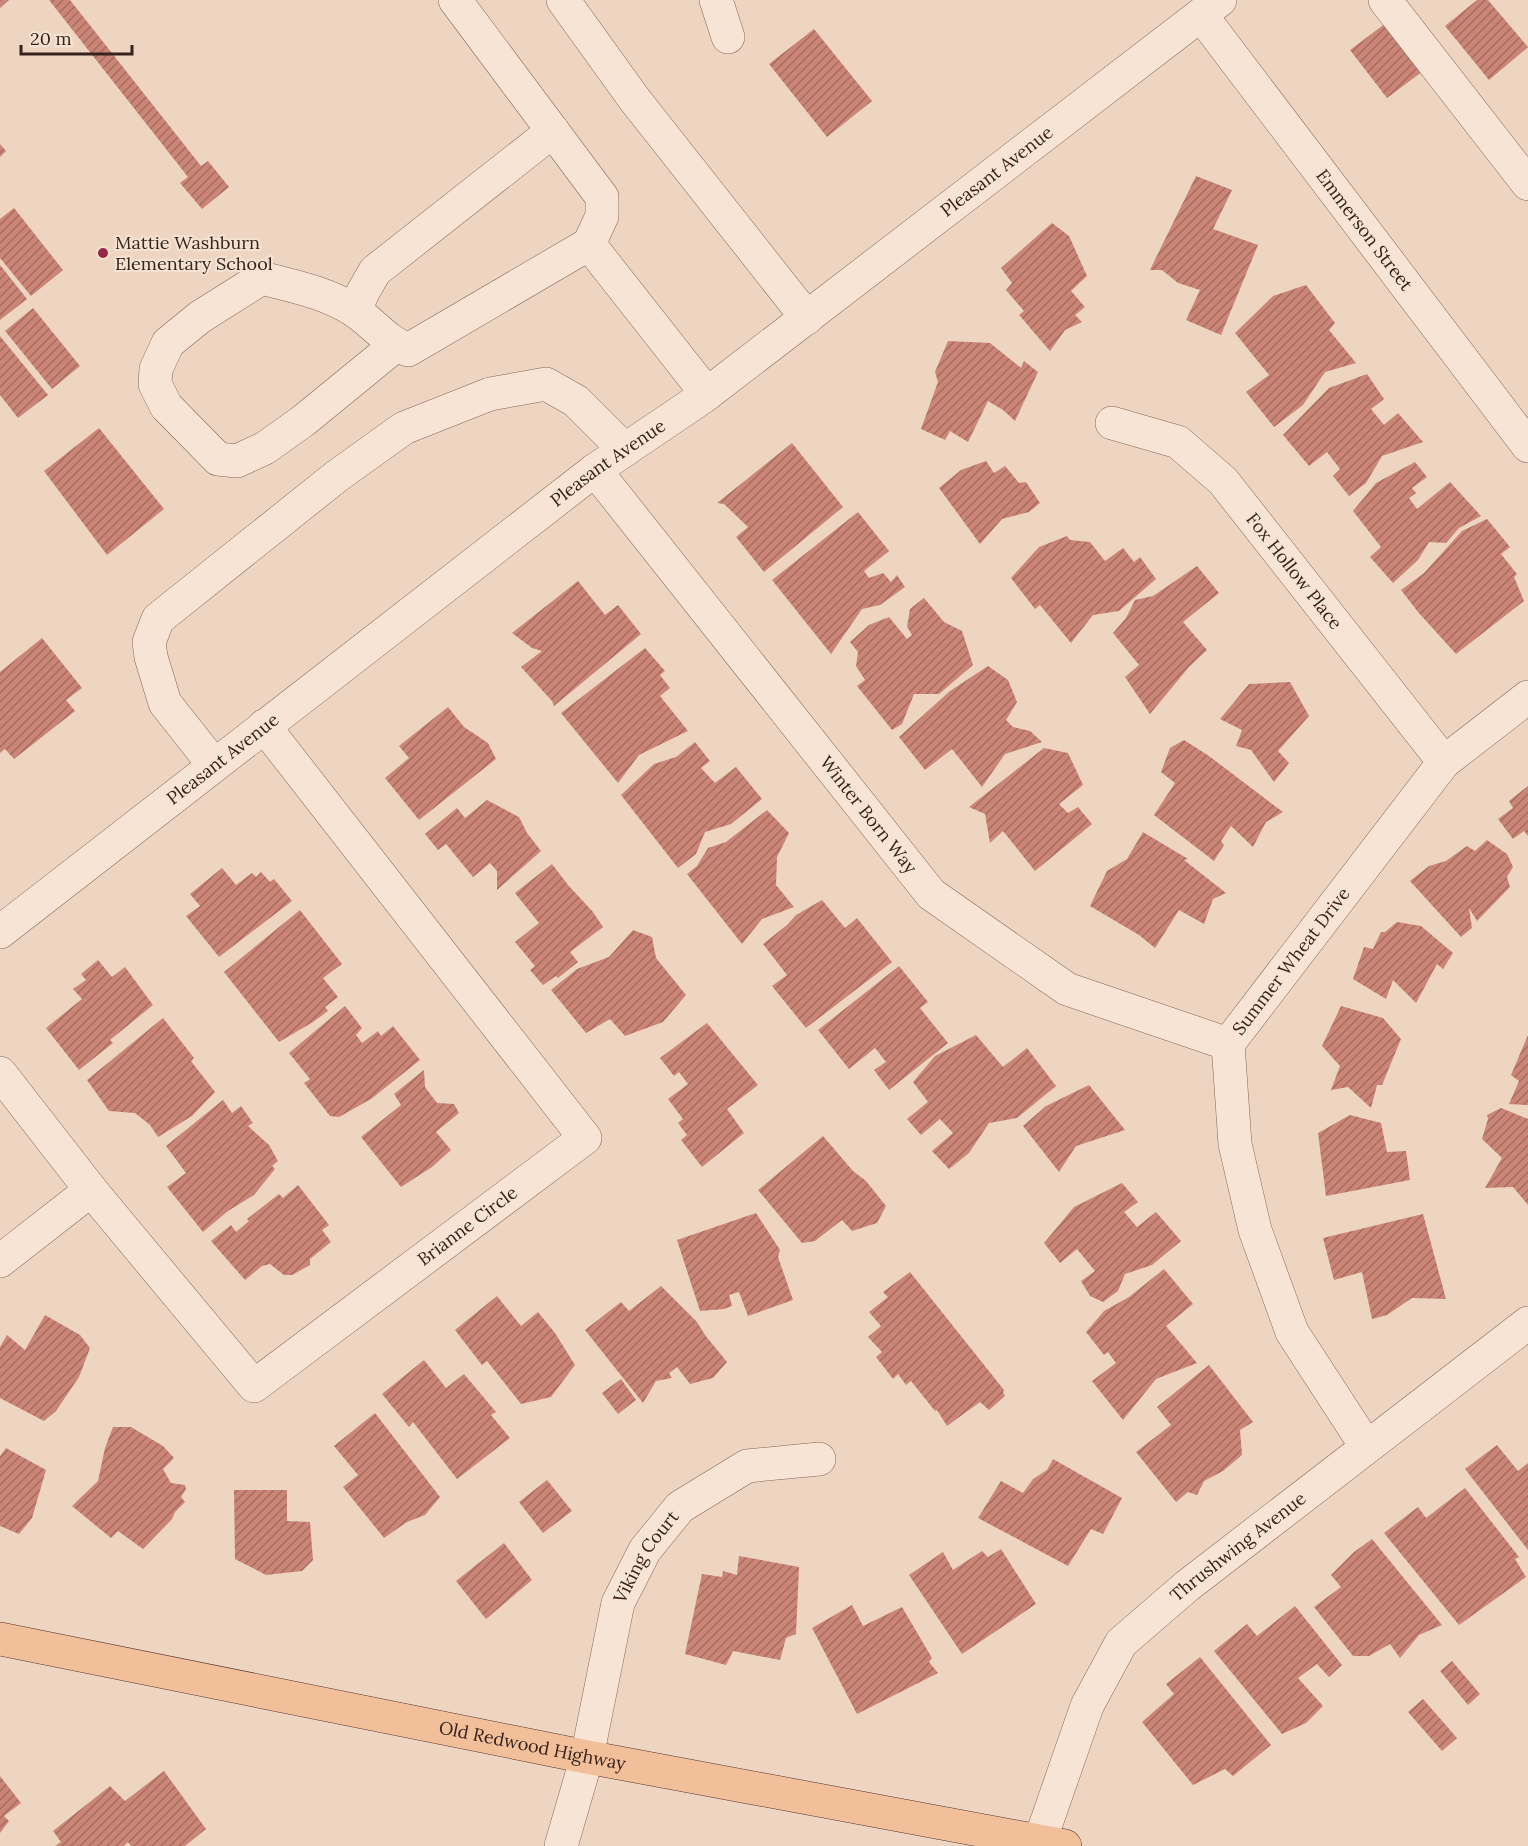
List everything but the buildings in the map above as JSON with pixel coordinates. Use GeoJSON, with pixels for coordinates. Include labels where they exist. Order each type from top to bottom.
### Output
{"type":"FeatureCollection","features":[{"type":"Feature","properties":{"kind":"main road","name":"Old Redwood Highway"},"geometry":{"type":"LineString","coordinates":[[0,1639],[587,1757],[1053,1844]]}},
{"type":"Feature","properties":{"kind":"street"},"geometry":{"type":"LineString","coordinates":[[396,345],[303,421],[265,448],[237,461],[218,459],[166,406],[155,384],[156,369],[168,343],[200,317],[262,278],[318,293],[355,311],[396,345],[408,350],[589,244],[602,216],[603,197],[454,0]]}},
{"type":"Feature","properties":{"kind":"street"},"geometry":{"type":"LineString","coordinates":[[563,0],[635,100],[807,318]]}},
{"type":"Feature","properties":{"kind":"street"},"geometry":{"type":"LineString","coordinates":[[716,0],[728,37]]}},
{"type":"Feature","properties":{"kind":"street"},"geometry":{"type":"LineString","coordinates":[[1385,0],[1528,184]]}},
{"type":"Feature","properties":{"kind":"street","name":"Pleasant Avenue"},"geometry":{"type":"LineString","coordinates":[[0,932],[595,470],[707,394],[1211,8]]}},
{"type":"Feature","properties":{"kind":"street","name":"Emmerson Street"},"geometry":{"type":"LineString","coordinates":[[1211,8],[1528,446]]}},
{"type":"Feature","properties":{"kind":"street"},"geometry":{"type":"LineString","coordinates":[[355,311],[375,271],[554,131]]}},
{"type":"Feature","properties":{"kind":"street"},"geometry":{"type":"LineString","coordinates":[[589,244],[707,394]]}},
{"type":"Feature","properties":{"kind":"street"},"geometry":{"type":"LineString","coordinates":[[214,765],[165,703],[151,657],[149,642],[158,619],[337,476],[404,428],[490,394],[546,384],[576,401],[625,450]]}},
{"type":"Feature","properties":{"kind":"street","name":"Fox Hollow Place"},"geometry":{"type":"LineString","coordinates":[[1112,423],[1178,442],[1223,481],[1444,762]]}},
{"type":"Feature","properties":{"kind":"street","name":"Winter Born Way"},"geometry":{"type":"LineString","coordinates":[[595,470],[931,894],[1067,989],[1228,1044]]}},
{"type":"Feature","properties":{"kind":"street","name":"Summer Wheat Drive"},"geometry":{"type":"LineString","coordinates":[[1366,1446],[1292,1332],[1255,1230],[1235,1144],[1228,1044],[1444,762],[1528,697]]}},
{"type":"Feature","properties":{"kind":"street","name":"Brianne Circle"},"geometry":{"type":"LineString","coordinates":[[0,1073],[91,1190],[254,1386],[585,1138],[264,726]]}},
{"type":"Feature","properties":{"kind":"street"},"geometry":{"type":"LineString","coordinates":[[0,1261],[91,1190]]}},
{"type":"Feature","properties":{"kind":"street","name":"Thrushwing Avenue"},"geometry":{"type":"LineString","coordinates":[[1053,1844],[1087,1706],[1121,1643],[1187,1586],[1528,1323]]}},
{"type":"Feature","properties":{"kind":"street","name":"Viking Court"},"geometry":{"type":"LineString","coordinates":[[561,1846],[587,1757],[618,1603],[645,1550],[680,1507],[747,1466],[819,1459]]}},
{"type":"Feature","properties":{"kind":"place","name":"Mattie Washburn Elementary School"},"geometry":{"type":"Point","coordinates":[103,253]}}]}
